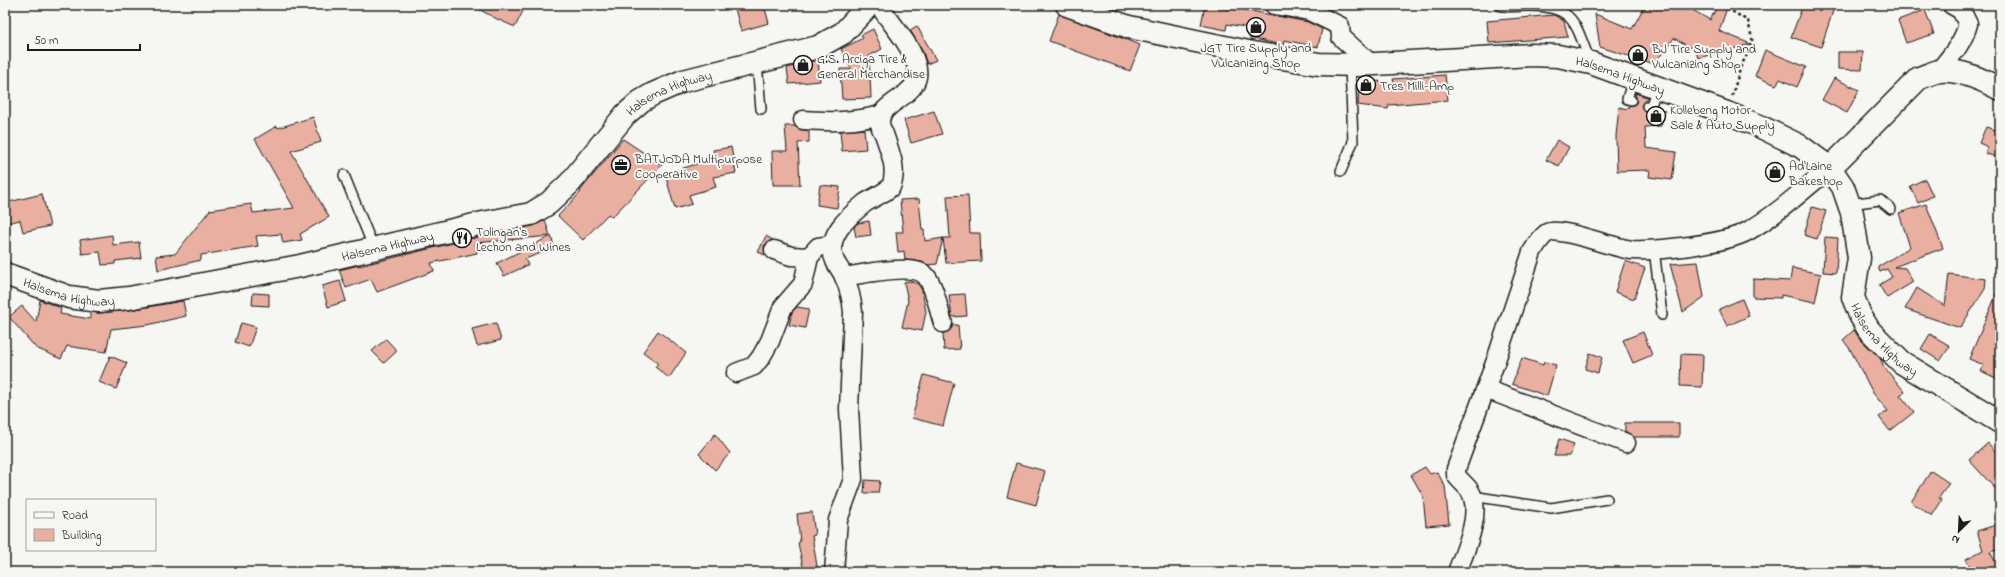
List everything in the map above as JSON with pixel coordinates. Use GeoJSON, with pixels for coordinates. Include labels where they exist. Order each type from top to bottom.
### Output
{"type":"FeatureCollection","features":[{"type":"Feature","properties":{"kind":"main road","name":"Halsema Highway"},"geometry":{"type":"LineString","coordinates":[[5,274],[69,297],[99,301],[163,292],[300,266],[483,223],[531,214],[542,208],[588,169],[625,115],[641,101],[683,81],[803,52],[833,40],[843,33],[869,5]]}},
{"type":"Feature","properties":{"kind":"main road","name":"Halsema Highway"},"geometry":{"type":"LineString","coordinates":[[1067,5],[1129,27],[1253,53],[1319,64],[1361,64],[1532,54],[1558,56],[1591,63],[1632,90],[1652,97],[1727,113],[1757,125],[1800,146],[1830,168],[1843,187],[1852,213],[1859,258],[1853,297],[1860,315],[1869,330],[1901,362],[2000,422]]}},
{"type":"Feature","properties":{"kind":"main road"},"geometry":{"type":"LineString","coordinates":[[1830,168],[1919,78],[1939,71],[1950,71],[1963,74],[2000,89]]}},
{"type":"Feature","properties":{"kind":"street"},"geometry":{"type":"LineString","coordinates":[[803,120],[837,123],[863,120],[881,115],[912,89],[918,73],[916,64],[908,47],[879,5]]}},
{"type":"Feature","properties":{"kind":"street"},"geometry":{"type":"LineString","coordinates":[[1274,5],[1309,11],[1340,26],[1341,37],[1361,64]]}},
{"type":"Feature","properties":{"kind":"street"},"geometry":{"type":"LineString","coordinates":[[1939,71],[1965,36],[1968,24],[1960,10],[1952,5]]}},
{"type":"Feature","properties":{"kind":"street"},"geometry":{"type":"LineString","coordinates":[[834,572],[838,520],[853,479],[849,410],[853,312],[852,300],[844,277],[835,262],[831,251],[835,234],[847,219],[866,203],[886,192],[891,187],[894,180],[895,173],[892,159],[880,122],[881,115]]}},
{"type":"Feature","properties":{"kind":"street"},"geometry":{"type":"LineString","coordinates":[[1457,572],[1475,517],[1475,505],[1470,491],[1456,475],[1456,469],[1486,389],[1532,252],[1544,236],[1548,232],[1558,231],[1606,245],[1631,250],[1654,250],[1725,240],[1747,232],[1830,168]]}},
{"type":"Feature","properties":{"kind":"street"},"geometry":{"type":"LineString","coordinates":[[736,373],[754,366],[761,357],[770,341],[783,307],[803,284],[809,257],[818,247],[832,245]]}},
{"type":"Feature","properties":{"kind":"street"},"geometry":{"type":"LineString","coordinates":[[774,250],[791,256],[809,257]]}},
{"type":"Feature","properties":{"kind":"street"},"geometry":{"type":"LineString","coordinates":[[844,277],[869,272],[915,270],[923,273],[932,288],[943,323]]}},
{"type":"Feature","properties":{"kind":"street"},"geometry":{"type":"LineString","coordinates":[[1486,389],[1626,444]]}},
{"type":"Feature","properties":{"kind":"lane"},"geometry":{"type":"LineString","coordinates":[[1499,5],[1550,6],[1566,13],[1571,18],[1583,42],[1591,63]]}},
{"type":"Feature","properties":{"kind":"lane"},"geometry":{"type":"LineString","coordinates":[[757,63],[761,110]]}},
{"type":"Feature","properties":{"kind":"lane"},"geometry":{"type":"LineString","coordinates":[[1341,171],[1353,142],[1361,64]]}},
{"type":"Feature","properties":{"kind":"lane"},"geometry":{"type":"LineString","coordinates":[[344,175],[374,249]]}},
{"type":"Feature","properties":{"kind":"lane"},"geometry":{"type":"LineString","coordinates":[[1849,204],[1880,200],[1891,209]]}},
{"type":"Feature","properties":{"kind":"lane"},"geometry":{"type":"LineString","coordinates":[[1654,250],[1662,315]]}},
{"type":"Feature","properties":{"kind":"lane"},"geometry":{"type":"LineString","coordinates":[[1472,496],[1551,508],[1607,499]]}},
{"type":"Feature","properties":{"kind":"path"},"geometry":{"type":"LineString","coordinates":[[1722,5],[1748,20],[1753,43],[1741,66],[1727,113]]}},
{"type":"Feature","properties":{"kind":"building"},"geometry":{"type":"Polygon","coordinates":[[[471,5],[526,5],[515,27],[471,5]]]}},
{"type":"Feature","properties":{"kind":"building"},"geometry":{"type":"Polygon","coordinates":[[[734,5],[764,5],[769,23],[741,31],[734,5]]]}},
{"type":"Feature","properties":{"kind":"building"},"geometry":{"type":"Polygon","coordinates":[[[1205,5],[1230,9],[1230,7],[1308,22],[1322,29],[1318,47],[1284,40],[1283,45],[1249,38],[1250,28],[1227,24],[1226,30],[1201,25],[1205,5]]]}},
{"type":"Feature","properties":{"kind":"building"},"geometry":{"type":"Polygon","coordinates":[[[1645,5],[1684,5],[1710,20],[1718,5],[1728,5],[1719,31],[1751,44],[1698,58],[1696,51],[1674,38],[1654,64],[1600,47],[1595,14],[1632,29],[1645,5]]]}},
{"type":"Feature","properties":{"kind":"building"},"geometry":{"type":"Polygon","coordinates":[[[1803,5],[1835,5],[1821,47],[1791,37],[1803,5]]]}},
{"type":"Feature","properties":{"kind":"building"},"geometry":{"type":"Polygon","coordinates":[[[1925,10],[1934,34],[1906,43],[1898,20],[1925,10]]]}},
{"type":"Feature","properties":{"kind":"building"},"geometry":{"type":"Polygon","coordinates":[[[1059,14],[1140,45],[1130,71],[1049,41],[1059,14]]]}},
{"type":"Feature","properties":{"kind":"building"},"geometry":{"type":"Polygon","coordinates":[[[1554,15],[1564,21],[1568,37],[1489,43],[1487,21],[1554,15]]]}},
{"type":"Feature","properties":{"kind":"building"},"geometry":{"type":"Polygon","coordinates":[[[917,26],[936,60],[927,64],[923,52],[910,30],[917,26]]]}},
{"type":"Feature","properties":{"kind":"building"},"geometry":{"type":"Polygon","coordinates":[[[873,29],[882,49],[869,56],[871,98],[842,99],[840,69],[851,69],[841,49],[863,38],[861,35],[873,29]]]}},
{"type":"Feature","properties":{"kind":"building"},"geometry":{"type":"Polygon","coordinates":[[[1765,50],[1806,67],[1797,87],[1780,79],[1776,85],[1755,76],[1765,50]]]}},
{"type":"Feature","properties":{"kind":"building"},"geometry":{"type":"Polygon","coordinates":[[[1838,52],[1863,52],[1862,70],[1838,69],[1838,52]]]}},
{"type":"Feature","properties":{"kind":"building"},"geometry":{"type":"Polygon","coordinates":[[[818,60],[820,81],[789,84],[787,68],[818,60]]]}},
{"type":"Feature","properties":{"kind":"building"},"geometry":{"type":"Polygon","coordinates":[[[1445,75],[1448,100],[1389,105],[1388,109],[1358,105],[1359,79],[1394,83],[1393,79],[1445,75]]]}},
{"type":"Feature","properties":{"kind":"building"},"geometry":{"type":"Polygon","coordinates":[[[1834,78],[1859,90],[1847,113],[1822,100],[1834,78]]]}},
{"type":"Feature","properties":{"kind":"building"},"geometry":{"type":"Polygon","coordinates":[[[1635,93],[1647,97],[1641,106],[1647,113],[1653,113],[1656,109],[1665,111],[1661,126],[1645,127],[1646,148],[1676,152],[1672,180],[1649,177],[1650,170],[1617,171],[1616,136],[1619,107],[1627,109],[1629,106],[1635,104],[1637,101],[1635,93]]]}},
{"type":"Feature","properties":{"kind":"building"},"geometry":{"type":"Polygon","coordinates":[[[934,111],[942,134],[911,143],[904,120],[934,111]]]}},
{"type":"Feature","properties":{"kind":"building"},"geometry":{"type":"Polygon","coordinates":[[[313,117],[321,142],[291,151],[329,217],[300,234],[302,240],[283,243],[281,234],[256,236],[258,246],[201,255],[201,260],[158,270],[156,256],[175,254],[210,210],[251,204],[253,213],[294,208],[255,139],[277,126],[278,128],[313,117]]]}},
{"type":"Feature","properties":{"kind":"building"},"geometry":{"type":"Polygon","coordinates":[[[2000,118],[2000,159],[1985,153],[1988,147],[1979,143],[1986,127],[1995,130],[2000,118]]]}},
{"type":"Feature","properties":{"kind":"building"},"geometry":{"type":"Polygon","coordinates":[[[785,126],[795,126],[798,129],[809,131],[809,142],[798,143],[800,185],[773,185],[772,151],[787,151],[785,126]]]}},
{"type":"Feature","properties":{"kind":"building"},"geometry":{"type":"Polygon","coordinates":[[[864,129],[866,149],[842,151],[840,131],[864,129]]]}},
{"type":"Feature","properties":{"kind":"building"},"geometry":{"type":"Polygon","coordinates":[[[623,139],[662,165],[612,217],[608,214],[583,240],[558,216],[581,192],[580,191],[623,139]]]}},
{"type":"Feature","properties":{"kind":"building"},"geometry":{"type":"Polygon","coordinates":[[[1557,140],[1569,147],[1559,166],[1546,160],[1557,140]]]}},
{"type":"Feature","properties":{"kind":"building"},"geometry":{"type":"Polygon","coordinates":[[[731,147],[736,173],[713,177],[716,187],[689,195],[692,204],[675,209],[665,174],[715,158],[713,150],[731,147]]]}},
{"type":"Feature","properties":{"kind":"building"},"geometry":{"type":"Polygon","coordinates":[[[1925,179],[1933,196],[1918,203],[1910,186],[1925,179]]]}},
{"type":"Feature","properties":{"kind":"building"},"geometry":{"type":"Polygon","coordinates":[[[820,185],[840,187],[837,208],[817,205],[820,185]]]}},
{"type":"Feature","properties":{"kind":"building"},"geometry":{"type":"Polygon","coordinates":[[[42,194],[50,226],[23,232],[20,220],[7,223],[5,203],[42,194]]]}},
{"type":"Feature","properties":{"kind":"building"},"geometry":{"type":"Polygon","coordinates":[[[968,195],[970,233],[980,233],[981,261],[946,263],[943,238],[950,238],[947,196],[968,195]]]}},
{"type":"Feature","properties":{"kind":"building"},"geometry":{"type":"Polygon","coordinates":[[[919,199],[922,230],[924,230],[925,241],[943,238],[937,264],[928,265],[922,262],[905,260],[904,251],[898,252],[896,232],[903,232],[900,200],[919,199]]]}},
{"type":"Feature","properties":{"kind":"building"},"geometry":{"type":"Polygon","coordinates":[[[1926,204],[1943,248],[1894,267],[1905,268],[1913,282],[1887,298],[1879,285],[1892,277],[1887,269],[1880,272],[1878,267],[1910,247],[1899,213],[1926,204]]]}},
{"type":"Feature","properties":{"kind":"building"},"geometry":{"type":"Polygon","coordinates":[[[1812,207],[1826,211],[1817,239],[1804,235],[1812,207]]]}},
{"type":"Feature","properties":{"kind":"building"},"geometry":{"type":"Polygon","coordinates":[[[545,220],[550,236],[475,243],[477,253],[431,263],[434,271],[377,292],[371,279],[346,288],[339,270],[486,235],[533,226],[545,220]]]}},
{"type":"Feature","properties":{"kind":"building"},"geometry":{"type":"Polygon","coordinates":[[[869,221],[871,235],[856,237],[854,227],[858,223],[869,221]]]}},
{"type":"Feature","properties":{"kind":"building"},"geometry":{"type":"Polygon","coordinates":[[[112,235],[113,245],[139,242],[141,258],[115,261],[115,264],[102,265],[100,252],[82,254],[80,240],[112,235]]]}},
{"type":"Feature","properties":{"kind":"building"},"geometry":{"type":"Polygon","coordinates":[[[551,236],[555,248],[525,259],[528,265],[504,276],[497,263],[551,236]]]}},
{"type":"Feature","properties":{"kind":"building"},"geometry":{"type":"Polygon","coordinates":[[[766,236],[773,240],[764,246],[765,255],[758,252],[766,236]]]}},
{"type":"Feature","properties":{"kind":"building"},"geometry":{"type":"Polygon","coordinates":[[[1825,237],[1838,238],[1836,273],[1823,272],[1825,237]]]}},
{"type":"Feature","properties":{"kind":"building"},"geometry":{"type":"Polygon","coordinates":[[[1625,261],[1645,268],[1634,299],[1615,292],[1625,261]]]}},
{"type":"Feature","properties":{"kind":"building"},"geometry":{"type":"Polygon","coordinates":[[[1698,262],[1704,297],[1683,312],[1670,264],[1698,262]]]}},
{"type":"Feature","properties":{"kind":"building"},"geometry":{"type":"Polygon","coordinates":[[[1792,268],[1821,274],[1815,302],[1781,295],[1781,298],[1753,297],[1753,279],[1790,281],[1792,268]]]}},
{"type":"Feature","properties":{"kind":"building"},"geometry":{"type":"Polygon","coordinates":[[[1949,274],[1986,279],[1985,289],[1960,328],[1905,309],[1917,288],[1945,306],[1949,274]]]}},
{"type":"Feature","properties":{"kind":"building"},"geometry":{"type":"Polygon","coordinates":[[[340,281],[346,301],[328,307],[322,286],[340,281]]]}},
{"type":"Feature","properties":{"kind":"building"},"geometry":{"type":"Polygon","coordinates":[[[910,281],[918,284],[922,290],[926,312],[922,331],[902,327],[908,301],[904,282],[910,281]]]}},
{"type":"Feature","properties":{"kind":"building"},"geometry":{"type":"Polygon","coordinates":[[[2000,286],[2000,380],[1981,371],[1984,365],[1969,359],[2000,286]]]}},
{"type":"Feature","properties":{"kind":"building"},"geometry":{"type":"Polygon","coordinates":[[[253,293],[269,294],[269,306],[252,305],[253,293]]]}},
{"type":"Feature","properties":{"kind":"building"},"geometry":{"type":"Polygon","coordinates":[[[965,294],[967,316],[952,317],[949,295],[965,294]]]}},
{"type":"Feature","properties":{"kind":"building"},"geometry":{"type":"Polygon","coordinates":[[[1742,299],[1749,316],[1727,326],[1719,309],[1742,299]]]}},
{"type":"Feature","properties":{"kind":"building"},"geometry":{"type":"Polygon","coordinates":[[[40,300],[61,308],[60,314],[90,319],[90,312],[100,313],[130,310],[183,301],[186,316],[147,325],[111,329],[106,352],[67,346],[61,359],[36,348],[9,317],[22,306],[36,322],[40,300]]]}},
{"type":"Feature","properties":{"kind":"building"},"geometry":{"type":"Polygon","coordinates":[[[797,307],[809,309],[805,328],[789,325],[792,312],[797,307]]]}},
{"type":"Feature","properties":{"kind":"building"},"geometry":{"type":"Polygon","coordinates":[[[241,323],[256,327],[249,347],[235,342],[241,323]]]}},
{"type":"Feature","properties":{"kind":"building"},"geometry":{"type":"Polygon","coordinates":[[[496,323],[501,340],[477,346],[472,329],[496,323]]]}},
{"type":"Feature","properties":{"kind":"building"},"geometry":{"type":"Polygon","coordinates":[[[953,325],[958,325],[960,349],[944,350],[943,333],[950,330],[953,325]]]}},
{"type":"Feature","properties":{"kind":"building"},"geometry":{"type":"Polygon","coordinates":[[[1854,330],[1860,339],[1880,358],[1884,367],[1905,392],[1900,395],[1914,412],[1890,431],[1879,417],[1888,411],[1873,393],[1850,349],[1843,340],[1854,330]]]}},
{"type":"Feature","properties":{"kind":"building"},"geometry":{"type":"Polygon","coordinates":[[[658,331],[686,353],[669,378],[655,367],[658,363],[643,352],[658,331]]]}},
{"type":"Feature","properties":{"kind":"building"},"geometry":{"type":"Polygon","coordinates":[[[1643,332],[1652,355],[1633,363],[1623,340],[1643,332]]]}},
{"type":"Feature","properties":{"kind":"building"},"geometry":{"type":"Polygon","coordinates":[[[1930,334],[1950,346],[1940,361],[1921,349],[1930,334]]]}},
{"type":"Feature","properties":{"kind":"building"},"geometry":{"type":"Polygon","coordinates":[[[386,339],[397,351],[384,363],[372,351],[386,339]]]}},
{"type":"Feature","properties":{"kind":"building"},"geometry":{"type":"Polygon","coordinates":[[[1590,353],[1602,357],[1598,373],[1585,369],[1590,353]]]}},
{"type":"Feature","properties":{"kind":"building"},"geometry":{"type":"Polygon","coordinates":[[[1681,354],[1703,355],[1702,387],[1680,386],[1681,354]]]}},
{"type":"Feature","properties":{"kind":"building"},"geometry":{"type":"Polygon","coordinates":[[[110,356],[127,363],[116,389],[99,382],[110,356]]]}},
{"type":"Feature","properties":{"kind":"building"},"geometry":{"type":"Polygon","coordinates":[[[1522,358],[1543,365],[1544,362],[1556,365],[1547,396],[1512,384],[1522,358]]]}},
{"type":"Feature","properties":{"kind":"building"},"geometry":{"type":"Polygon","coordinates":[[[924,375],[954,383],[943,426],[912,418],[924,375]]]}},
{"type":"Feature","properties":{"kind":"building"},"geometry":{"type":"Polygon","coordinates":[[[1625,423],[1679,423],[1679,437],[1634,437],[1625,431],[1625,423]]]}},
{"type":"Feature","properties":{"kind":"building"},"geometry":{"type":"Polygon","coordinates":[[[715,434],[730,453],[715,470],[699,454],[715,434]]]}},
{"type":"Feature","properties":{"kind":"building"},"geometry":{"type":"Polygon","coordinates":[[[1559,439],[1574,444],[1570,456],[1554,456],[1559,439]]]}},
{"type":"Feature","properties":{"kind":"building"},"geometry":{"type":"Polygon","coordinates":[[[1988,443],[2000,457],[2000,494],[1969,460],[1988,443]]]}},
{"type":"Feature","properties":{"kind":"building"},"geometry":{"type":"Polygon","coordinates":[[[1016,463],[1045,471],[1036,505],[1007,497],[1016,463]]]}},
{"type":"Feature","properties":{"kind":"building"},"geometry":{"type":"Polygon","coordinates":[[[1425,467],[1430,474],[1437,472],[1445,486],[1449,524],[1426,526],[1423,496],[1411,475],[1425,467]]]}},
{"type":"Feature","properties":{"kind":"building"},"geometry":{"type":"Polygon","coordinates":[[[1931,471],[1949,483],[1939,498],[1942,500],[1932,516],[1911,502],[1931,471]]]}},
{"type":"Feature","properties":{"kind":"building"},"geometry":{"type":"Polygon","coordinates":[[[865,480],[880,481],[878,493],[864,493],[865,480]]]}},
{"type":"Feature","properties":{"kind":"building"},"geometry":{"type":"Polygon","coordinates":[[[812,512],[815,535],[812,536],[818,572],[804,572],[798,543],[800,542],[797,514],[812,512]]]}},
{"type":"Feature","properties":{"kind":"building"},"geometry":{"type":"Polygon","coordinates":[[[1996,525],[2000,537],[2000,549],[1990,552],[1998,567],[1989,572],[1973,572],[1966,559],[1983,550],[1977,531],[1996,525]]]}},
{"type":"Feature","properties":{"kind":"place","name":"JGT Tire Supply and Vulcanizing Shop"},"geometry":{"type":"Point","coordinates":[1256,27]}},
{"type":"Feature","properties":{"kind":"place","name":"BJ Tire Supply and Vulcanizing Shop"},"geometry":{"type":"Point","coordinates":[1638,55]}},
{"type":"Feature","properties":{"kind":"place","name":"G.S. Arciga Tire & General Merchandise"},"geometry":{"type":"Point","coordinates":[803,65]}},
{"type":"Feature","properties":{"kind":"place","name":"Tres Milli-Amp"},"geometry":{"type":"Point","coordinates":[1366,85]}},
{"type":"Feature","properties":{"kind":"place","name":"Kollebeng Motor Sale & Auto Supply"},"geometry":{"type":"Point","coordinates":[1656,116]}},
{"type":"Feature","properties":{"kind":"place","name":"BATJODA Multipurpose Cooperative"},"geometry":{"type":"Point","coordinates":[621,165]}},
{"type":"Feature","properties":{"kind":"place","name":"Ad'Laine Bakeshop"},"geometry":{"type":"Point","coordinates":[1775,172]}},
{"type":"Feature","properties":{"kind":"place","name":"Tolingan's Lechon and Wines"},"geometry":{"type":"Point","coordinates":[462,238]}}]}
